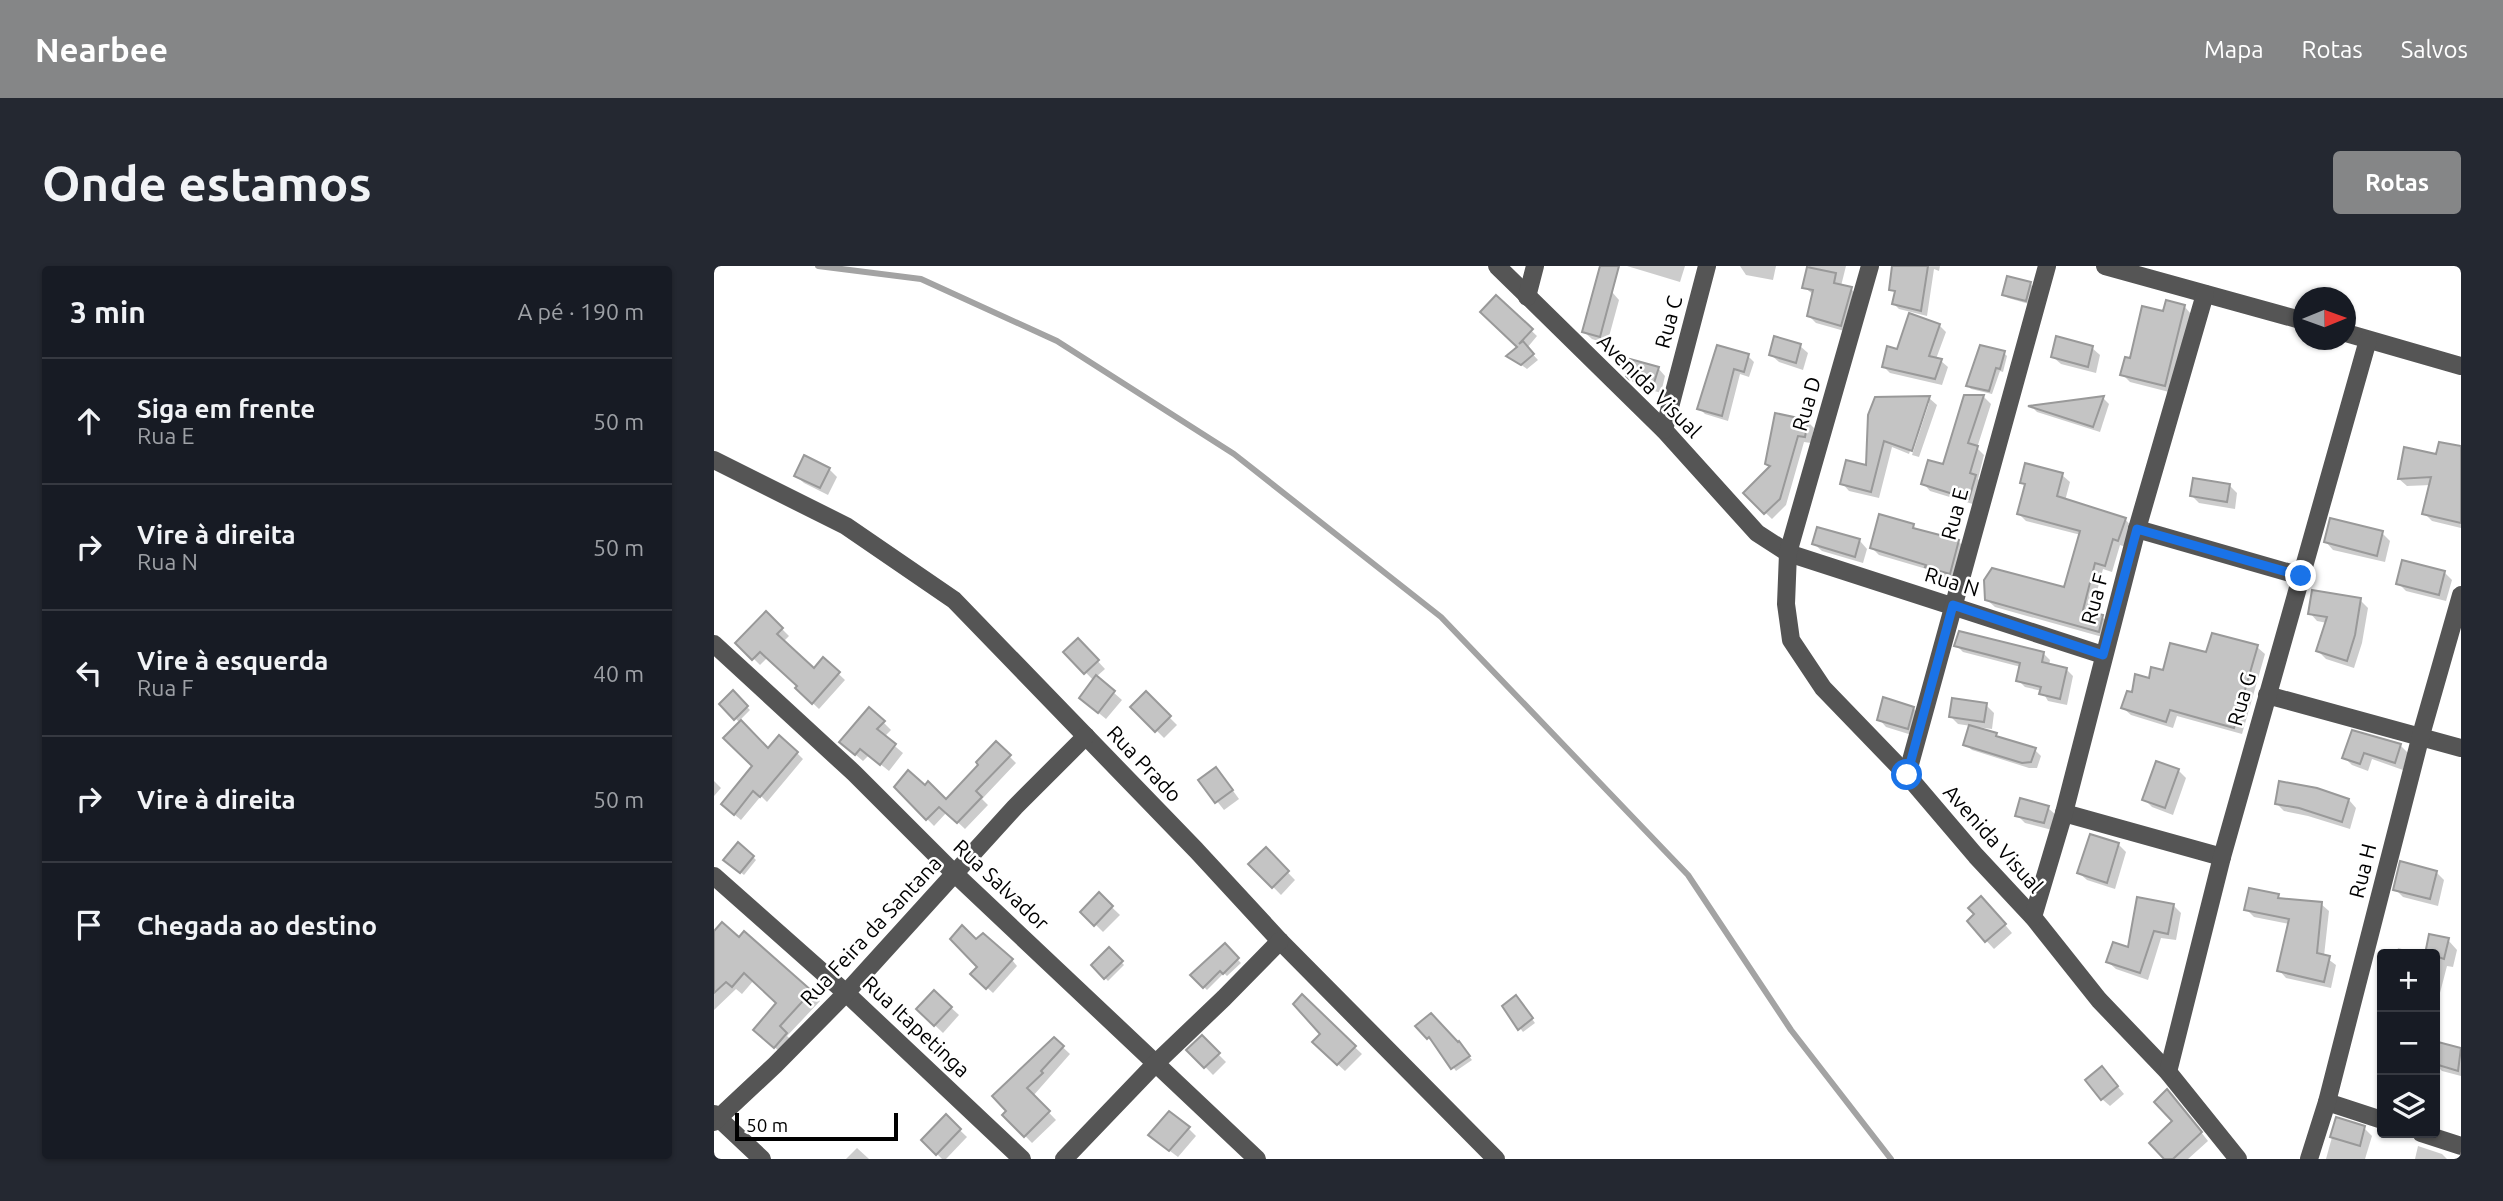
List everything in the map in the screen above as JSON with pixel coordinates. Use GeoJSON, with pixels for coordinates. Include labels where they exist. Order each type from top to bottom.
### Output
{"type":"FeatureCollection","features":[{"type":"Feature","properties":{"kind":"street","name":"Avenida Visual"},"geometry":{"type":"LineString","coordinates":[[1497,266],[1664,430],[1757,533],[1788,554],[1786,604],[1791,640],[1823,688],[1907,775],[1976,856],[2033,917],[2099,1000],[2168,1072],[2238,1159]]}},
{"type":"Feature","properties":{"kind":"street"},"geometry":{"type":"LineString","coordinates":[[1527,297],[1535,266]]}},
{"type":"Feature","properties":{"kind":"street","name":"Rua C"},"geometry":{"type":"LineString","coordinates":[[1664,430],[1707,266]]}},
{"type":"Feature","properties":{"kind":"street","name":"Rua D"},"geometry":{"type":"LineString","coordinates":[[1788,554],[1870,266]]}},
{"type":"Feature","properties":{"kind":"street","name":"Rua E"},"geometry":{"type":"LineString","coordinates":[[1907,775],[2047,266]]}},
{"type":"Feature","properties":{"kind":"street"},"geometry":{"type":"LineString","coordinates":[[2105,266],[2293,318]]}},
{"type":"Feature","properties":{"kind":"street","name":"Rua F"},"geometry":{"type":"LineString","coordinates":[[2033,917],[2064,813],[2137,529],[2205,294]]}},
{"type":"Feature","properties":{"kind":"street"},"geometry":{"type":"LineString","coordinates":[[2356,336],[2461,366]]}},
{"type":"Feature","properties":{"kind":"street","name":"Rua G"},"geometry":{"type":"LineString","coordinates":[[2168,1072],[2222,856],[2368,340]]}},
{"type":"Feature","properties":{"kind":"street","name":"Rua Prado"},"geometry":{"type":"LineString","coordinates":[[714,460],[846,526],[954,600],[1280,941],[1496,1159]]}},
{"type":"Feature","properties":{"kind":"street"},"geometry":{"type":"LineString","coordinates":[[2137,529],[2301,576]]}},
{"type":"Feature","properties":{"kind":"street","name":"Rua N"},"geometry":{"type":"LineString","coordinates":[[1788,554],[2103,655]]}},
{"type":"Feature","properties":{"kind":"street","name":"Rua H"},"geometry":{"type":"LineString","coordinates":[[2309,1159],[2327,1102],[2421,736],[2461,595]]}},
{"type":"Feature","properties":{"kind":"street","name":"Rua Salvador"},"geometry":{"type":"LineString","coordinates":[[714,644],[854,773],[954,873],[1257,1159]]}},
{"type":"Feature","properties":{"kind":"street"},"geometry":{"type":"LineString","coordinates":[[2267,695],[2461,748]]}},
{"type":"Feature","properties":{"kind":"street","name":"Rua Feira da Santana"},"geometry":{"type":"LineString","coordinates":[[715,1118],[775,1065],[846,993],[1015,807],[1086,736]]}},
{"type":"Feature","properties":{"kind":"street"},"geometry":{"type":"LineString","coordinates":[[2064,813],[2222,856]]}},
{"type":"Feature","properties":{"kind":"street","name":"Rua Itapetinga"},"geometry":{"type":"LineString","coordinates":[[714,876],[846,993],[1022,1159]]}},
{"type":"Feature","properties":{"kind":"street"},"geometry":{"type":"LineString","coordinates":[[1064,1159],[1157,1062],[1280,941]]}},
{"type":"Feature","properties":{"kind":"street"},"geometry":{"type":"LineString","coordinates":[[2327,1102],[2377,1118]]}},
{"type":"Feature","properties":{"kind":"street"},"geometry":{"type":"LineString","coordinates":[[715,1118],[762,1159]]}},
{"type":"Feature","properties":{"kind":"street"},"geometry":{"type":"LineString","coordinates":[[2436,1138],[2461,1146]]}},
{"type":"Feature","properties":{"kind":"building"},"geometry":{"type":"Polygon","coordinates":[[[1600,266],[1619,266],[1600,337],[1582,332],[1600,266]]]}},
{"type":"Feature","properties":{"kind":"building"},"geometry":{"type":"Polygon","coordinates":[[[1892,266],[1928,266],[1921,311],[1892,304],[1895,291],[1889,290],[1892,266]]]}},
{"type":"Feature","properties":{"kind":"building"},"geometry":{"type":"Polygon","coordinates":[[[1807,267],[1836,273],[1834,283],[1852,287],[1841,326],[1807,316],[1813,290],[1802,288],[1807,267]]]}},
{"type":"Feature","properties":{"kind":"building"},"geometry":{"type":"Polygon","coordinates":[[[2007,276],[2031,282],[2026,301],[2002,295],[2007,276]]]}},
{"type":"Feature","properties":{"kind":"building"},"geometry":{"type":"Polygon","coordinates":[[[1496,295],[1533,329],[1519,344],[1523,341],[1534,354],[1521,365],[1506,356],[1517,347],[1480,312],[1496,295]]]}},
{"type":"Feature","properties":{"kind":"building"},"geometry":{"type":"Polygon","coordinates":[[[2166,300],[2185,305],[2165,386],[2120,375],[2125,357],[2130,358],[2142,306],[2163,311],[2166,300]]]}},
{"type":"Feature","properties":{"kind":"building"},"geometry":{"type":"Polygon","coordinates":[[[1909,313],[1940,324],[1929,356],[1942,359],[1935,379],[1882,367],[1887,346],[1897,349],[1909,313]]]}},
{"type":"Feature","properties":{"kind":"building"},"geometry":{"type":"Polygon","coordinates":[[[1774,336],[1801,344],[1796,363],[1769,355],[1774,336]]]}},
{"type":"Feature","properties":{"kind":"building"},"geometry":{"type":"Polygon","coordinates":[[[2056,336],[2093,346],[2088,367],[2051,357],[2056,336]]]}},
{"type":"Feature","properties":{"kind":"building"},"geometry":{"type":"Polygon","coordinates":[[[1717,345],[1749,354],[1744,372],[1734,369],[1722,416],[1697,409],[1717,345]]]}},
{"type":"Feature","properties":{"kind":"building"},"geometry":{"type":"Polygon","coordinates":[[[1980,345],[2005,351],[1989,391],[1966,386],[1980,345]]]}},
{"type":"Feature","properties":{"kind":"building"},"geometry":{"type":"Polygon","coordinates":[[[1630,359],[1659,367],[1653,386],[1626,376],[1630,359]]]}},
{"type":"Feature","properties":{"kind":"building"},"geometry":{"type":"Polygon","coordinates":[[[1964,395],[1984,395],[1968,443],[1978,446],[1970,473],[1976,475],[1969,499],[1921,484],[1928,460],[1943,464],[1964,395]]]}},
{"type":"Feature","properties":{"kind":"building"},"geometry":{"type":"Polygon","coordinates":[[[1930,396],[1912,451],[1884,441],[1871,492],[1840,484],[1846,460],[1866,465],[1868,415],[1875,397],[1930,396]]]}},
{"type":"Feature","properties":{"kind":"building"},"geometry":{"type":"Polygon","coordinates":[[[2104,396],[2093,427],[2028,406],[2104,396]]]}},
{"type":"Feature","properties":{"kind":"building"},"geometry":{"type":"Polygon","coordinates":[[[1775,413],[1808,420],[1805,437],[1798,436],[1780,499],[1764,514],[1743,493],[1770,466],[1765,464],[1775,413]]]}},
{"type":"Feature","properties":{"kind":"building"},"geometry":{"type":"Polygon","coordinates":[[[2439,442],[2461,446],[2461,523],[2422,514],[2431,477],[2398,479],[2404,447],[2436,454],[2439,442]]]}},
{"type":"Feature","properties":{"kind":"building"},"geometry":{"type":"Polygon","coordinates":[[[804,455],[830,468],[820,488],[794,476],[804,455]]]}},
{"type":"Feature","properties":{"kind":"building"},"geometry":{"type":"Polygon","coordinates":[[[2025,463],[2063,473],[2057,496],[2126,518],[2118,541],[2113,539],[2105,566],[2095,563],[2083,610],[2103,615],[2099,632],[1985,600],[1984,580],[1992,568],[2064,587],[2080,531],[2017,514],[2025,484],[2020,483],[2025,463]]]}},
{"type":"Feature","properties":{"kind":"building"},"geometry":{"type":"Polygon","coordinates":[[[2193,478],[2230,484],[2227,502],[2190,496],[2193,478]]]}},
{"type":"Feature","properties":{"kind":"building"},"geometry":{"type":"Polygon","coordinates":[[[1879,514],[1914,524],[1913,528],[1959,540],[1950,574],[1870,548],[1879,514]]]}},
{"type":"Feature","properties":{"kind":"building"},"geometry":{"type":"Polygon","coordinates":[[[2330,518],[2383,531],[2377,556],[2324,542],[2330,518]]]}},
{"type":"Feature","properties":{"kind":"building"},"geometry":{"type":"Polygon","coordinates":[[[1817,527],[1860,539],[1855,557],[1812,544],[1817,527]]]}},
{"type":"Feature","properties":{"kind":"building"},"geometry":{"type":"Polygon","coordinates":[[[2402,560],[2445,571],[2439,595],[2396,584],[2402,560]]]}},
{"type":"Feature","properties":{"kind":"building"},"geometry":{"type":"Polygon","coordinates":[[[2312,590],[2361,598],[2355,635],[2347,661],[2316,651],[2327,617],[2308,614],[2312,590]]]}},
{"type":"Feature","properties":{"kind":"building"},"geometry":{"type":"Polygon","coordinates":[[[766,611],[783,628],[777,634],[814,668],[823,657],[840,672],[812,704],[795,688],[797,686],[760,652],[752,660],[735,643],[766,611]]]}},
{"type":"Feature","properties":{"kind":"building"},"geometry":{"type":"Polygon","coordinates":[[[1959,631],[2044,652],[2042,662],[2067,668],[2060,699],[2039,694],[2041,687],[2016,681],[2020,663],[1954,646],[1959,631]]]}},
{"type":"Feature","properties":{"kind":"building"},"geometry":{"type":"Polygon","coordinates":[[[2212,633],[2258,645],[2234,728],[2170,710],[2166,722],[2121,708],[2127,691],[2132,692],[2135,674],[2149,678],[2151,667],[2163,670],[2170,643],[2206,652],[2212,633]]]}},
{"type":"Feature","properties":{"kind":"building"},"geometry":{"type":"Polygon","coordinates":[[[1078,638],[1099,660],[1084,674],[1063,652],[1078,638]]]}},
{"type":"Feature","properties":{"kind":"building"},"geometry":{"type":"Polygon","coordinates":[[[1096,675],[1115,691],[1098,713],[1079,698],[1096,675]]]}},
{"type":"Feature","properties":{"kind":"building"},"geometry":{"type":"Polygon","coordinates":[[[733,690],[748,706],[734,720],[719,704],[733,690]]]}},
{"type":"Feature","properties":{"kind":"building"},"geometry":{"type":"Polygon","coordinates":[[[1146,691],[1171,716],[1155,732],[1130,707],[1146,691]]]}},
{"type":"Feature","properties":{"kind":"building"},"geometry":{"type":"Polygon","coordinates":[[[1883,697],[1914,707],[1908,729],[1877,720],[1883,697]]]}},
{"type":"Feature","properties":{"kind":"building"},"geometry":{"type":"Polygon","coordinates":[[[1952,698],[1987,703],[1984,722],[1949,717],[1952,698]]]}},
{"type":"Feature","properties":{"kind":"building"},"geometry":{"type":"Polygon","coordinates":[[[869,707],[885,721],[877,729],[896,744],[880,765],[860,749],[855,755],[839,742],[869,707]]]}},
{"type":"Feature","properties":{"kind":"building"},"geometry":{"type":"Polygon","coordinates":[[[741,720],[768,748],[779,735],[798,752],[760,797],[753,791],[734,815],[721,804],[752,766],[723,738],[741,720]]]}},
{"type":"Feature","properties":{"kind":"building"},"geometry":{"type":"Polygon","coordinates":[[[1969,725],[2036,748],[2031,762],[2022,763],[1963,745],[1969,725]]]}},
{"type":"Feature","properties":{"kind":"building"},"geometry":{"type":"Polygon","coordinates":[[[2352,730],[2401,744],[2395,763],[2364,753],[2360,764],[2342,758],[2352,730]]]}},
{"type":"Feature","properties":{"kind":"building"},"geometry":{"type":"Polygon","coordinates":[[[996,741],[1011,755],[976,791],[982,797],[957,823],[939,807],[926,820],[894,787],[908,770],[925,785],[928,781],[946,799],[996,741]]]}},
{"type":"Feature","properties":{"kind":"building"},"geometry":{"type":"Polygon","coordinates":[[[2156,761],[2179,769],[2165,808],[2142,800],[2156,761]]]}},
{"type":"Feature","properties":{"kind":"building"},"geometry":{"type":"Polygon","coordinates":[[[1216,767],[1233,790],[1215,803],[1198,780],[1216,767]]]}},
{"type":"Feature","properties":{"kind":"building"},"geometry":{"type":"Polygon","coordinates":[[[2279,781],[2317,788],[2349,799],[2342,822],[2299,808],[2275,804],[2279,781]]]}},
{"type":"Feature","properties":{"kind":"building"},"geometry":{"type":"Polygon","coordinates":[[[2020,798],[2049,806],[2044,823],[2015,816],[2020,798]]]}},
{"type":"Feature","properties":{"kind":"building"},"geometry":{"type":"Polygon","coordinates":[[[2090,834],[2119,843],[2107,883],[2077,873],[2090,834]]]}},
{"type":"Feature","properties":{"kind":"building"},"geometry":{"type":"Polygon","coordinates":[[[738,842],[754,856],[740,873],[723,860],[738,842]]]}},
{"type":"Feature","properties":{"kind":"building"},"geometry":{"type":"Polygon","coordinates":[[[1266,847],[1289,871],[1272,888],[1248,864],[1266,847]]]}},
{"type":"Feature","properties":{"kind":"building"},"geometry":{"type":"Polygon","coordinates":[[[2400,861],[2437,871],[2430,899],[2393,890],[2400,861]]]}},
{"type":"Feature","properties":{"kind":"building"},"geometry":{"type":"Polygon","coordinates":[[[2249,888],[2279,894],[2278,898],[2322,902],[2317,953],[2330,956],[2324,982],[2277,971],[2289,919],[2244,910],[2249,888]]]}},
{"type":"Feature","properties":{"kind":"building"},"geometry":{"type":"Polygon","coordinates":[[[1099,892],[1113,906],[1094,926],[1080,912],[1099,892]]]}},
{"type":"Feature","properties":{"kind":"building"},"geometry":{"type":"Polygon","coordinates":[[[1981,896],[2006,924],[1985,942],[1967,921],[1974,914],[1968,908],[1981,896]]]}},
{"type":"Feature","properties":{"kind":"building"},"geometry":{"type":"Polygon","coordinates":[[[2137,897],[2174,904],[2168,934],[2154,931],[2140,973],[2106,962],[2113,942],[2128,947],[2137,897]]]}},
{"type":"Feature","properties":{"kind":"building"},"geometry":{"type":"Polygon","coordinates":[[[722,922],[739,937],[744,931],[812,991],[780,1026],[787,1033],[774,1048],[753,1030],[776,1003],[744,973],[732,987],[726,982],[714,993],[714,931],[722,922]]]}},
{"type":"Feature","properties":{"kind":"building"},"geometry":{"type":"Polygon","coordinates":[[[962,925],[976,939],[983,933],[1013,959],[986,989],[970,974],[977,967],[950,939],[962,925]]]}},
{"type":"Feature","properties":{"kind":"building"},"geometry":{"type":"Polygon","coordinates":[[[2429,934],[2449,938],[2444,959],[2440,958],[2440,949],[2426,949],[2429,934]]]}},
{"type":"Feature","properties":{"kind":"building"},"geometry":{"type":"Polygon","coordinates":[[[1225,943],[1239,958],[1223,974],[1220,971],[1203,988],[1190,975],[1225,943]]]}},
{"type":"Feature","properties":{"kind":"building"},"geometry":{"type":"Polygon","coordinates":[[[1109,947],[1123,961],[1104,979],[1091,965],[1109,947]]]}},
{"type":"Feature","properties":{"kind":"building"},"geometry":{"type":"Polygon","coordinates":[[[934,990],[952,1007],[934,1026],[916,1009],[934,990]]]}},
{"type":"Feature","properties":{"kind":"building"},"geometry":{"type":"Polygon","coordinates":[[[1302,994],[1356,1046],[1337,1065],[1312,1042],[1320,1034],[1293,1004],[1302,994]]]}},
{"type":"Feature","properties":{"kind":"building"},"geometry":{"type":"Polygon","coordinates":[[[1516,995],[1533,1018],[1518,1030],[1502,1006],[1516,995]]]}},
{"type":"Feature","properties":{"kind":"building"},"geometry":{"type":"Polygon","coordinates":[[[1431,1013],[1470,1056],[1451,1069],[1429,1037],[1427,1039],[1415,1026],[1431,1013]]]}},
{"type":"Feature","properties":{"kind":"building"},"geometry":{"type":"Polygon","coordinates":[[[1202,1035],[1220,1053],[1204,1068],[1186,1050],[1202,1035]]]}},
{"type":"Feature","properties":{"kind":"building"},"geometry":{"type":"Polygon","coordinates":[[[1054,1037],[1064,1046],[1027,1088],[1050,1111],[1024,1137],[1002,1115],[1006,1111],[992,1096],[1054,1037]]]}},
{"type":"Feature","properties":{"kind":"building"},"geometry":{"type":"Polygon","coordinates":[[[2440,1043],[2461,1048],[2458,1071],[2440,1066],[2440,1043]]]}},
{"type":"Feature","properties":{"kind":"building"},"geometry":{"type":"Polygon","coordinates":[[[2102,1066],[2118,1086],[2101,1100],[2085,1080],[2102,1066]]]}},
{"type":"Feature","properties":{"kind":"building"},"geometry":{"type":"Polygon","coordinates":[[[2167,1089],[2202,1132],[2173,1159],[2164,1159],[2149,1143],[2172,1121],[2154,1102],[2167,1089]]]}},
{"type":"Feature","properties":{"kind":"building"},"geometry":{"type":"Polygon","coordinates":[[[1169,1111],[1190,1127],[1169,1151],[1148,1135],[1169,1111]]]}},
{"type":"Feature","properties":{"kind":"building"},"geometry":{"type":"Polygon","coordinates":[[[946,1114],[961,1129],[936,1155],[921,1140],[946,1114]]]}},
{"type":"Feature","properties":{"kind":"building"},"geometry":{"type":"Polygon","coordinates":[[[2336,1117],[2365,1126],[2360,1146],[2330,1137],[2336,1117]]]}},
{"type":"Feature","properties":{"kind":"waterway"},"geometry":{"type":"LineString","coordinates":[[818,266],[921,279],[1057,341],[1234,454],[1441,617],[1688,875],[1791,1030],[1891,1159]]}},
{"type":"Feature","properties":{"kind":"route"},"geometry":{"type":"LineString","coordinates":[[1907,775],[1953,605],[2103,655],[2137,529],[2301,576]]}}]}
